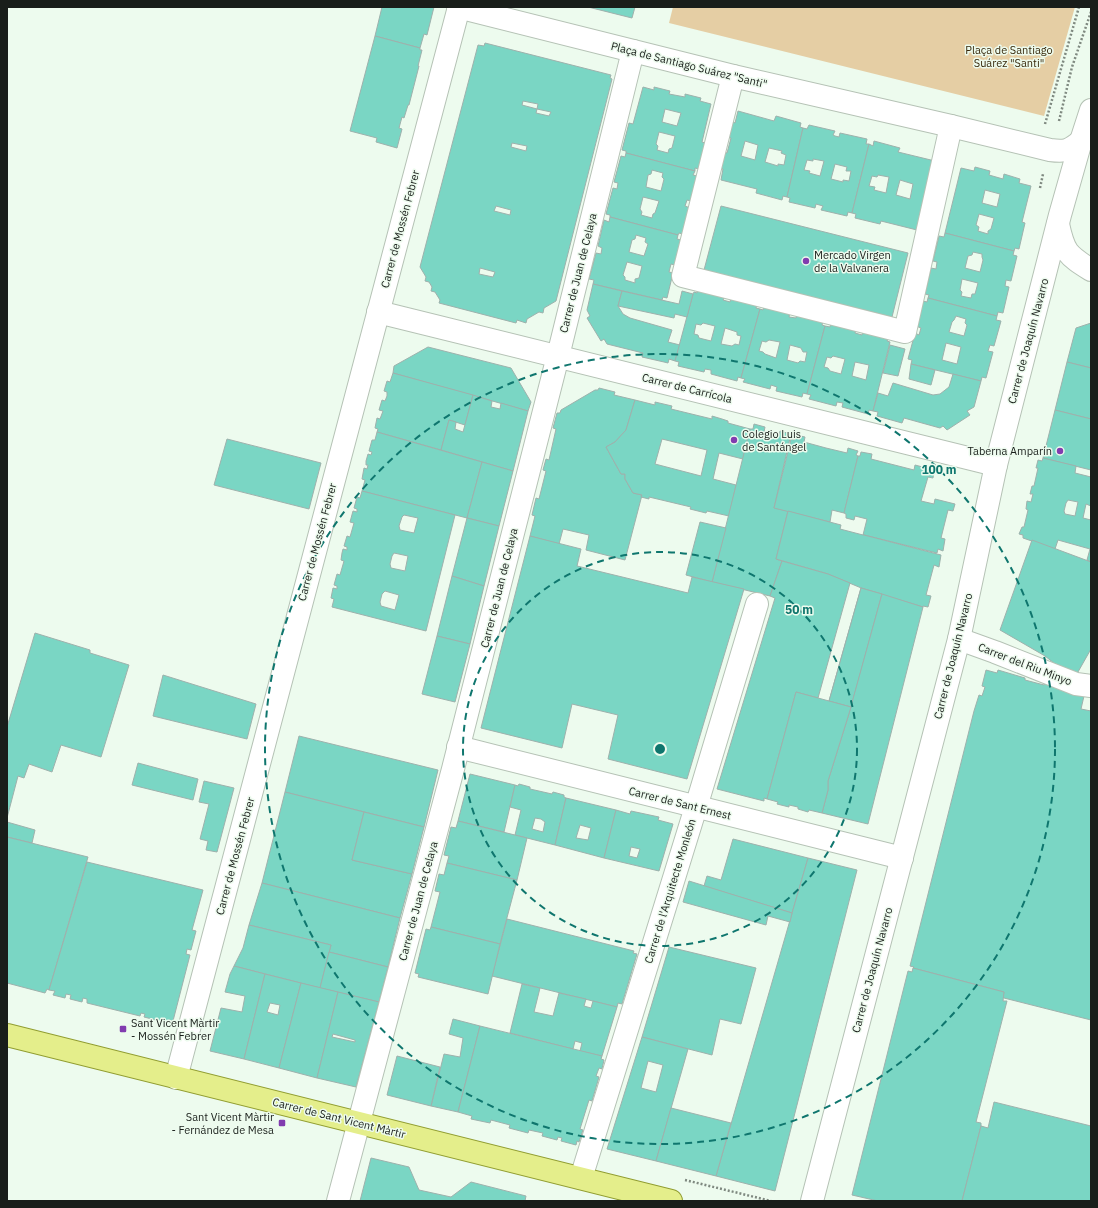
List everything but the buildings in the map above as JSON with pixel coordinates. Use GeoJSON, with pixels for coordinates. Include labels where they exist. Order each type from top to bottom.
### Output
{"type":"FeatureCollection","features":[{"type":"Feature","properties":{"kind":"main road","name":"Carrer de Sant Vicent Màrtir"},"geometry":{"type":"LineString","coordinates":[[7,1036],[671,1201]]}},
{"type":"Feature","properties":{"kind":"street","name":"Plaça de Santiago Suárez \"Santi\""},"geometry":{"type":"LineString","coordinates":[[459,7],[733,76],[1050,150],[1062,152],[1072,149],[1081,141]]}},
{"type":"Feature","properties":{"kind":"street","name":"Carrer de Mossén Febrer"},"geometry":{"type":"LineString","coordinates":[[176,1078],[459,7]]}},
{"type":"Feature","properties":{"kind":"street","name":"Carrer de Juan de Celaya"},"geometry":{"type":"LineString","coordinates":[[338,1201],[360,1123],[458,747],[558,356],[633,51]]}},
{"type":"Feature","properties":{"kind":"street"},"geometry":{"type":"LineString","coordinates":[[733,76],[683,276],[905,332],[951,126]]}},
{"type":"Feature","properties":{"kind":"street","name":"Carrer de Joaquín Navarro"},"geometry":{"type":"LineString","coordinates":[[812,1201],[959,639],[996,465],[1058,224],[1091,110]]}},
{"type":"Feature","properties":{"kind":"street"},"geometry":{"type":"LineString","coordinates":[[1058,224],[1061,238],[1071,257],[1091,270]]}},
{"type":"Feature","properties":{"kind":"street","name":"Carrer de Carrícola"},"geometry":{"type":"LineString","coordinates":[[378,312],[996,465]]}},
{"type":"Feature","properties":{"kind":"street","name":"Carrer de l'Arquitecte Monleón"},"geometry":{"type":"LineString","coordinates":[[581,1178],[757,604]]}},
{"type":"Feature","properties":{"kind":"street","name":"Carrer del Riu Minyo"},"geometry":{"type":"LineString","coordinates":[[959,639],[1076,684],[1091,686]]}},
{"type":"Feature","properties":{"kind":"street","name":"Carrer de Sant Ernest"},"geometry":{"type":"LineString","coordinates":[[458,747],[902,858]]}},
{"type":"Feature","properties":{"kind":"path"},"geometry":{"type":"LineString","coordinates":[[1042,130],[1046,123],[1079,7]]}},
{"type":"Feature","properties":{"kind":"path"},"geometry":{"type":"LineString","coordinates":[[1058,127],[1072,67],[1091,12]]}},
{"type":"Feature","properties":{"kind":"green space","name":"Plaça de Santiago Suárez \"Santi\""},"geometry":{"type":"Polygon","coordinates":[[[673,7],[1075,7],[1044,116],[669,23],[673,7]]]}},
{"type":"Feature","properties":{"kind":"place","name":"Mercado Virgen de la Valvanera"},"geometry":{"type":"Point","coordinates":[806,261]}},
{"type":"Feature","properties":{"kind":"place","name":"Colegio Luis de Santángel"},"geometry":{"type":"Point","coordinates":[734,440]}},
{"type":"Feature","properties":{"kind":"place","name":"Taberna Amparín"},"geometry":{"type":"Point","coordinates":[1060,451]}},
{"type":"Feature","properties":{"kind":"place","name":"Sant Vicent Màrtir - Mossén Febrer"},"geometry":{"type":"Point","coordinates":[123,1029]}},
{"type":"Feature","properties":{"kind":"place","name":"Sant Vicent Màrtir - Fernández de Mesa"},"geometry":{"type":"Point","coordinates":[282,1123]}}]}
